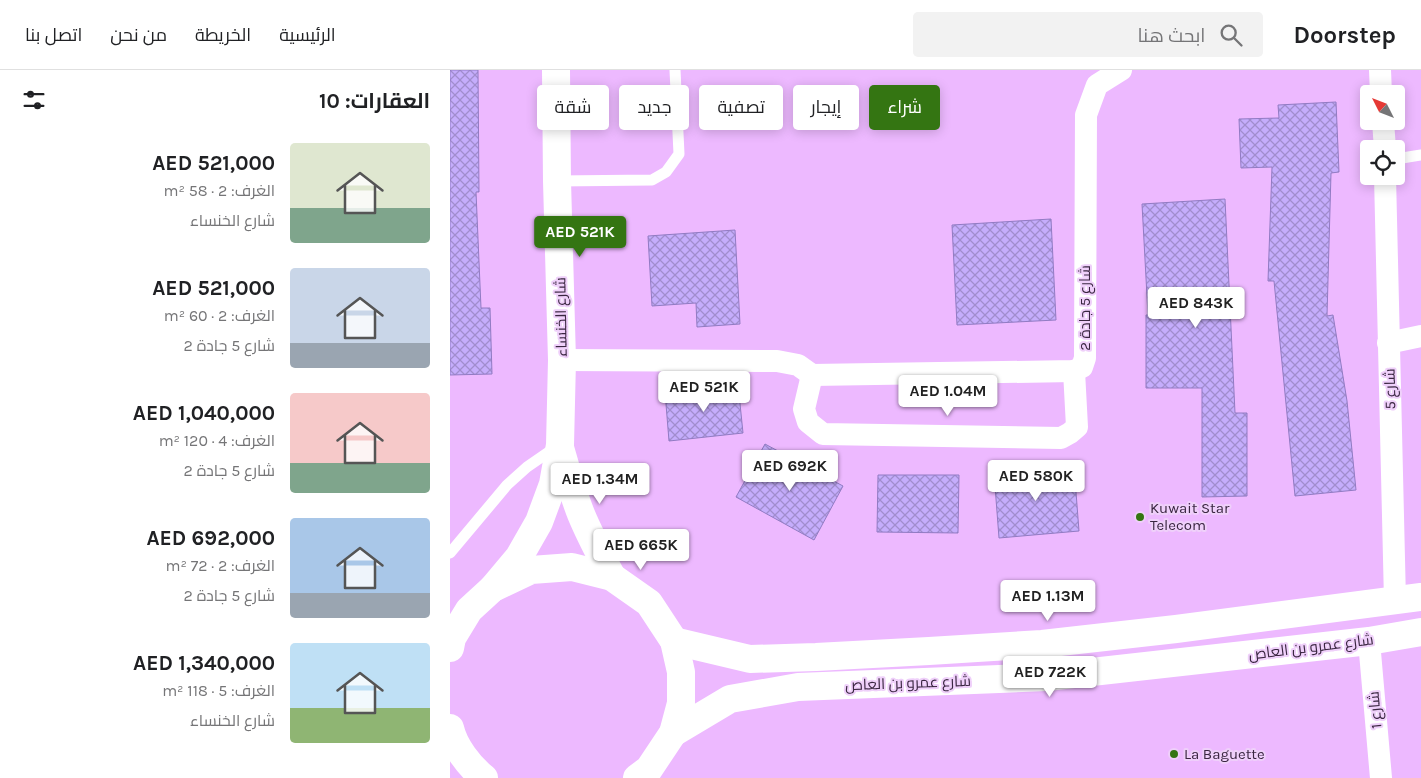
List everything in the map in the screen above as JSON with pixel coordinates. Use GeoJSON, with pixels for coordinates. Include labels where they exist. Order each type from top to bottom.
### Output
{"type":"FeatureCollection","features":[{"type":"Feature","properties":{"kind":"main road","name":"شارع الخنساء"},"geometry":{"type":"LineString","coordinates":[[494,588],[520,557],[539,522],[553,484],[560,445],[562,360],[556,70]]}},
{"type":"Feature","properties":{"kind":"main road","name":"شارع الخنساء"},"geometry":{"type":"LineString","coordinates":[[560,445],[580,513],[612,577]]}},
{"type":"Feature","properties":{"kind":"main road"},"geometry":{"type":"LineString","coordinates":[[451,642],[469,610],[494,588],[531,570],[572,567],[612,577],[649,603],[674,641],[681,672],[681,703],[673,733],[649,769],[637,778]]}},
{"type":"Feature","properties":{"kind":"main road","name":"شارع عمرو بن العاص"},"geometry":{"type":"LineString","coordinates":[[674,641],[750,659],[929,652],[1042,644],[1408,599]]}},
{"type":"Feature","properties":{"kind":"main road","name":"شارع عمرو بن العاص"},"geometry":{"type":"LineString","coordinates":[[673,733],[730,699],[798,688],[1047,678],[1369,641],[1421,632]]}},
{"type":"Feature","properties":{"kind":"main road"},"geometry":{"type":"LineString","coordinates":[[451,732],[464,757],[484,778]]}},
{"type":"Feature","properties":{"kind":"street","name":"شارع 5 جادة 2"},"geometry":{"type":"LineString","coordinates":[[562,360],[777,361],[798,365],[812,375],[1074,371],[1082,367],[1085,358],[1086,115],[1097,85],[1121,70]]}},
{"type":"Feature","properties":{"kind":"street"},"geometry":{"type":"LineString","coordinates":[[1380,70],[1381,85]]}},
{"type":"Feature","properties":{"kind":"street","name":"شارع 5"},"geometry":{"type":"LineString","coordinates":[[1386,185],[1388,342],[1408,599]]}},
{"type":"Feature","properties":{"kind":"street"},"geometry":{"type":"LineString","coordinates":[[1388,342],[1421,336]]}},
{"type":"Feature","properties":{"kind":"street"},"geometry":{"type":"LineString","coordinates":[[812,375],[804,409],[808,422],[823,434],[1061,438],[1070,434],[1077,427],[1074,371]]}},
{"type":"Feature","properties":{"kind":"street","name":"شارع 1"},"geometry":{"type":"LineString","coordinates":[[1369,641],[1381,778]]}},
{"type":"Feature","properties":{"kind":"lane"},"geometry":{"type":"LineString","coordinates":[[557,181],[652,180],[666,172],[679,154],[675,70]]}},
{"type":"Feature","properties":{"kind":"lane"},"geometry":{"type":"LineString","coordinates":[[1405,158],[1421,155]]}},
{"type":"Feature","properties":{"kind":"lane"},"geometry":{"type":"LineString","coordinates":[[450,553],[507,485],[527,467],[560,445]]}},
{"type":"Feature","properties":{"kind":"building"},"geometry":{"type":"Polygon","coordinates":[[[450,70],[478,70],[479,192],[476,192],[481,308],[490,308],[492,374],[450,375],[450,70]]]}},
{"type":"Feature","properties":{"kind":"building"},"geometry":{"type":"Polygon","coordinates":[[[1336,102],[1339,172],[1331,173],[1327,316],[1333,315],[1347,401],[1356,490],[1295,496],[1274,281],[1268,281],[1272,167],[1241,168],[1239,119],[1279,118],[1278,105],[1336,102]]]}},
{"type":"Feature","properties":{"kind":"building"},"geometry":{"type":"Polygon","coordinates":[[[1225,199],[1235,413],[1247,413],[1247,496],[1202,497],[1202,388],[1146,388],[1146,315],[1148,315],[1142,204],[1225,199]]]}},
{"type":"Feature","properties":{"kind":"building"},"geometry":{"type":"Polygon","coordinates":[[[1051,219],[1056,320],[957,325],[952,225],[1051,219]]]}},
{"type":"Feature","properties":{"kind":"building"},"geometry":{"type":"Polygon","coordinates":[[[735,230],[740,324],[697,327],[696,303],[652,306],[648,236],[735,230]]]}},
{"type":"Feature","properties":{"kind":"building"},"geometry":{"type":"Polygon","coordinates":[[[738,384],[743,433],[669,441],[665,392],[738,384]]]}},
{"type":"Feature","properties":{"kind":"building"},"geometry":{"type":"Polygon","coordinates":[[[765,444],[843,486],[814,540],[736,497],[765,444]]]}},
{"type":"Feature","properties":{"kind":"building"},"geometry":{"type":"Polygon","coordinates":[[[1074,466],[1079,531],[999,538],[994,473],[1074,466]]]}},
{"type":"Feature","properties":{"kind":"building"},"geometry":{"type":"Polygon","coordinates":[[[878,475],[959,475],[958,533],[877,532],[878,475]]]}},
{"type":"Feature","properties":{"kind":"place","name":"Kuwait Star Telecom"},"geometry":{"type":"Point","coordinates":[1140,517]}},
{"type":"Feature","properties":{"kind":"place","name":"La Baguette"},"geometry":{"type":"Point","coordinates":[1174,754]}}]}
